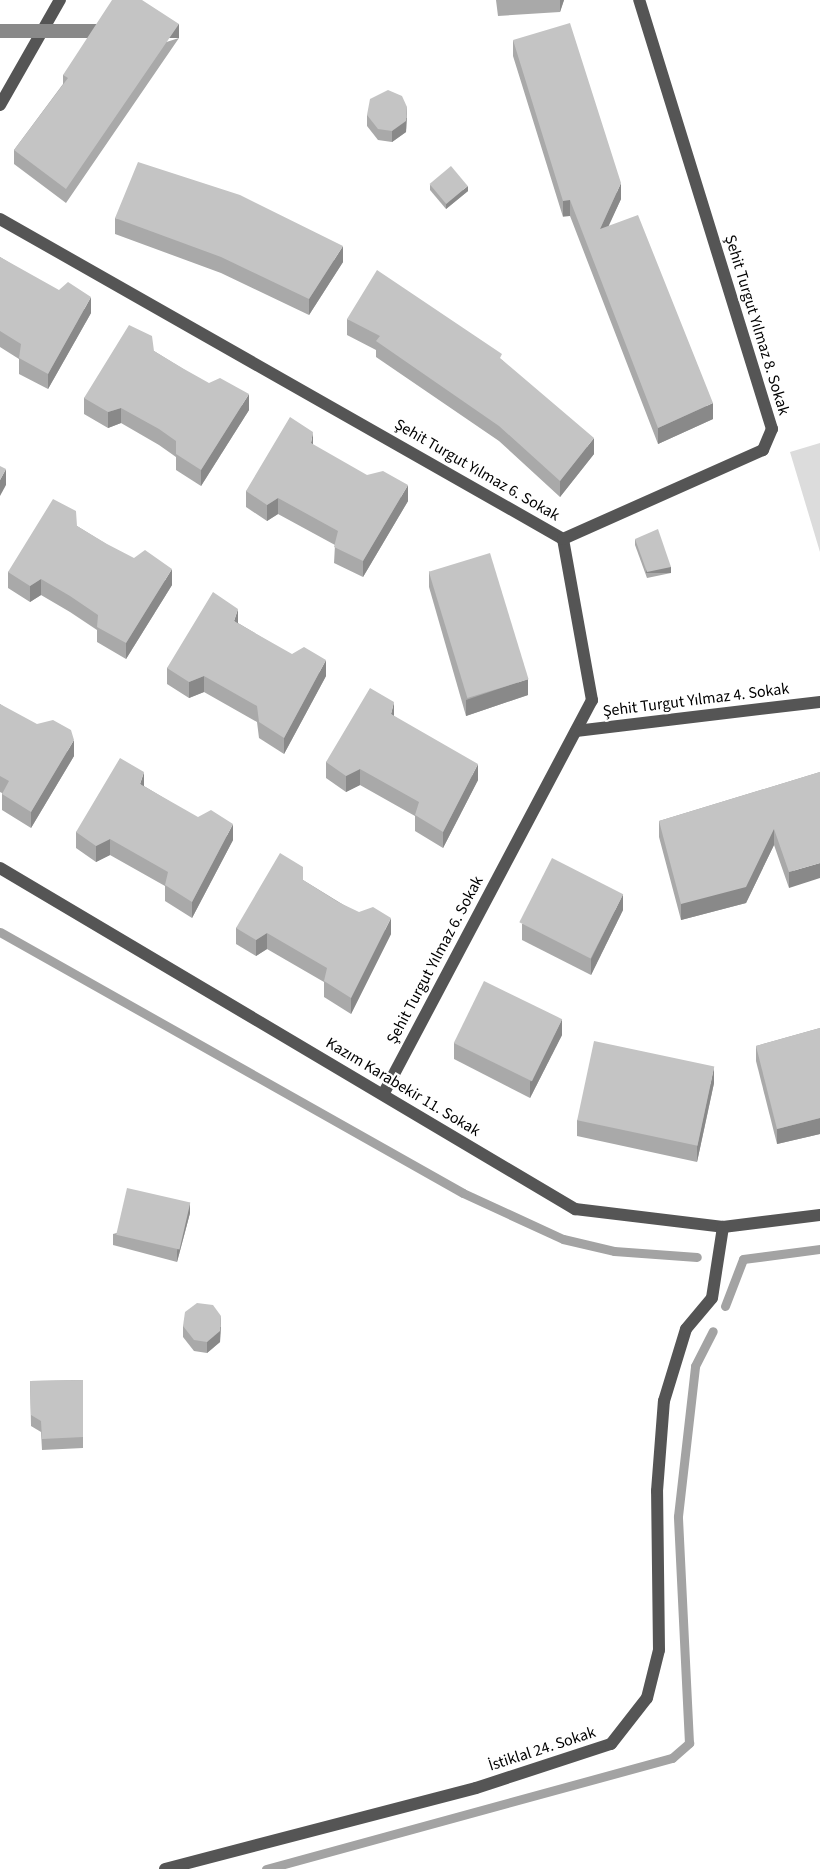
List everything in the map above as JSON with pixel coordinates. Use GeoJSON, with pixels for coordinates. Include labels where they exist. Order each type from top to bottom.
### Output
{"type":"FeatureCollection","features":[{"type":"Feature","properties":{"kind":"street"},"geometry":{"type":"LineString","coordinates":[[0,105],[60,0]]}},
{"type":"Feature","properties":{"kind":"street","name":"Şehit Turgut Yılmaz 8. Sokak"},"geometry":{"type":"LineString","coordinates":[[563,539],[763,450],[772,429],[639,0]]}},
{"type":"Feature","properties":{"kind":"street","name":"Şehit Turgut Yılmaz 6. Sokak"},"geometry":{"type":"LineString","coordinates":[[0,219],[563,539],[592,700],[383,1094]]}},
{"type":"Feature","properties":{"kind":"street","name":"Şehit Turgut Yılmaz 4. Sokak"},"geometry":{"type":"LineString","coordinates":[[576,731],[820,702]]}},
{"type":"Feature","properties":{"kind":"street","name":"Kazım Karabekir 11. Sokak"},"geometry":{"type":"LineString","coordinates":[[0,868],[575,1209],[723,1227],[820,1215]]}},
{"type":"Feature","properties":{"kind":"street","name":"İstiklal 24. Sokak"},"geometry":{"type":"LineString","coordinates":[[165,1869],[476,1788],[611,1744],[647,1698],[659,1650],[657,1491],[664,1401],[686,1329],[712,1298],[723,1227]]}},
{"type":"Feature","properties":{"kind":"shaded area"},"geometry":{"type":"Polygon","coordinates":[[[820,443],[820,552],[790,452],[820,443]]]}},
{"type":"Feature","properties":{"kind":"building"},"geometry":{"type":"Polygon","coordinates":[[[112,0],[142,0],[179,24],[66,189],[14,150],[68,78],[63,75],[112,0]]]}},
{"type":"Feature","properties":{"kind":"building"},"geometry":{"type":"Polygon","coordinates":[[[570,23],[621,183],[600,229],[638,215],[713,403],[658,428],[570,200],[563,201],[513,40],[570,23]]]}},
{"type":"Feature","properties":{"kind":"building"},"geometry":{"type":"Polygon","coordinates":[[[388,90],[402,96],[407,107],[406,121],[392,131],[378,129],[367,115],[370,99],[388,90]]]}},
{"type":"Feature","properties":{"kind":"building"},"geometry":{"type":"Polygon","coordinates":[[[138,162],[240,195],[343,246],[309,299],[221,257],[115,218],[138,162]]]}},
{"type":"Feature","properties":{"kind":"building"},"geometry":{"type":"Polygon","coordinates":[[[451,166],[468,186],[446,204],[430,184],[451,166]]]}},
{"type":"Feature","properties":{"kind":"building"},"geometry":{"type":"Polygon","coordinates":[[[0,257],[59,290],[68,282],[91,297],[48,374],[19,358],[21,344],[0,331],[0,257]]]}},
{"type":"Feature","properties":{"kind":"building"},"geometry":{"type":"Polygon","coordinates":[[[377,270],[502,354],[500,358],[594,438],[560,481],[499,426],[376,341],[380,336],[347,319],[377,270]]]}},
{"type":"Feature","properties":{"kind":"building"},"geometry":{"type":"Polygon","coordinates":[[[129,325],[152,336],[154,351],[184,369],[209,383],[220,378],[249,394],[201,470],[176,454],[176,441],[159,429],[121,408],[108,412],[84,398],[129,325]]]}},
{"type":"Feature","properties":{"kind":"building"},"geometry":{"type":"Polygon","coordinates":[[[290,417],[313,432],[311,443],[367,475],[383,471],[408,485],[363,561],[334,547],[338,531],[278,498],[267,505],[246,491],[290,417]]]}},
{"type":"Feature","properties":{"kind":"building"},"geometry":{"type":"Polygon","coordinates":[[[0,466],[6,469],[0,480],[0,466]]]}},
{"type":"Feature","properties":{"kind":"building"},"geometry":{"type":"Polygon","coordinates":[[[53,499],[76,511],[77,526],[107,544],[134,558],[145,550],[172,569],[126,643],[97,627],[98,615],[70,596],[41,579],[30,586],[8,572],[53,499]]]}},
{"type":"Feature","properties":{"kind":"building"},"geometry":{"type":"Polygon","coordinates":[[[658,529],[671,567],[647,572],[635,539],[658,529]]]}},
{"type":"Feature","properties":{"kind":"building"},"geometry":{"type":"Polygon","coordinates":[[[490,553],[529,679],[467,698],[429,572],[490,553]]]}},
{"type":"Feature","properties":{"kind":"building"},"geometry":{"type":"Polygon","coordinates":[[[213,592],[238,609],[234,621],[292,654],[304,647],[326,660],[284,738],[259,722],[257,706],[204,676],[189,682],[167,668],[213,592]]]}},
{"type":"Feature","properties":{"kind":"building"},"geometry":{"type":"Polygon","coordinates":[[[370,688],[394,702],[391,714],[478,764],[443,832],[415,815],[419,802],[360,769],[346,776],[326,762],[370,688]]]}},
{"type":"Feature","properties":{"kind":"building"},"geometry":{"type":"Polygon","coordinates":[[[0,704],[37,724],[53,720],[71,730],[74,740],[31,812],[2,794],[9,781],[0,776],[0,704]]]}},
{"type":"Feature","properties":{"kind":"building"},"geometry":{"type":"Polygon","coordinates":[[[120,758],[144,772],[140,784],[198,817],[211,810],[233,824],[192,902],[165,885],[168,872],[110,839],[96,846],[76,832],[120,758]]]}},
{"type":"Feature","properties":{"kind":"building"},"geometry":{"type":"Polygon","coordinates":[[[820,772],[820,863],[789,872],[774,829],[746,887],[681,904],[659,821],[820,772]]]}},
{"type":"Feature","properties":{"kind":"building"},"geometry":{"type":"Polygon","coordinates":[[[280,853],[303,867],[303,880],[338,902],[359,912],[373,907],[391,918],[351,998],[324,981],[327,968],[267,933],[256,940],[236,928],[280,853]]]}},
{"type":"Feature","properties":{"kind":"building"},"geometry":{"type":"Polygon","coordinates":[[[552,858],[623,894],[591,958],[519,922],[552,858]]]}},
{"type":"Feature","properties":{"kind":"building"},"geometry":{"type":"Polygon","coordinates":[[[484,981],[562,1019],[532,1081],[454,1043],[484,981]]]}},
{"type":"Feature","properties":{"kind":"building"},"geometry":{"type":"Polygon","coordinates":[[[820,1028],[820,1118],[777,1129],[756,1046],[820,1028]]]}},
{"type":"Feature","properties":{"kind":"building"},"geometry":{"type":"Polygon","coordinates":[[[594,1041],[714,1067],[697,1146],[577,1120],[594,1041]]]}},
{"type":"Feature","properties":{"kind":"building"},"geometry":{"type":"Polygon","coordinates":[[[127,1188],[190,1203],[180,1249],[116,1235],[127,1188]]]}},
{"type":"Feature","properties":{"kind":"building"},"geometry":{"type":"Polygon","coordinates":[[[197,1303],[213,1305],[221,1316],[220,1331],[207,1342],[194,1340],[183,1326],[185,1312],[197,1303]]]}},
{"type":"Feature","properties":{"kind":"building"},"geometry":{"type":"Polygon","coordinates":[[[83,1380],[83,1437],[42,1439],[41,1421],[31,1415],[30,1381],[83,1380]]]}},
{"type":"Feature","properties":{"kind":"waterway"},"geometry":{"type":"LineString","coordinates":[[0,932],[463,1193],[563,1239],[614,1251],[697,1257]]}},
{"type":"Feature","properties":{"kind":"waterway"},"geometry":{"type":"LineString","coordinates":[[725,1306],[743,1259],[820,1249]]}},
{"type":"Feature","properties":{"kind":"waterway"},"geometry":{"type":"LineString","coordinates":[[266,1869],[672,1758],[689,1743],[678,1516],[695,1366],[713,1331]]}}]}
